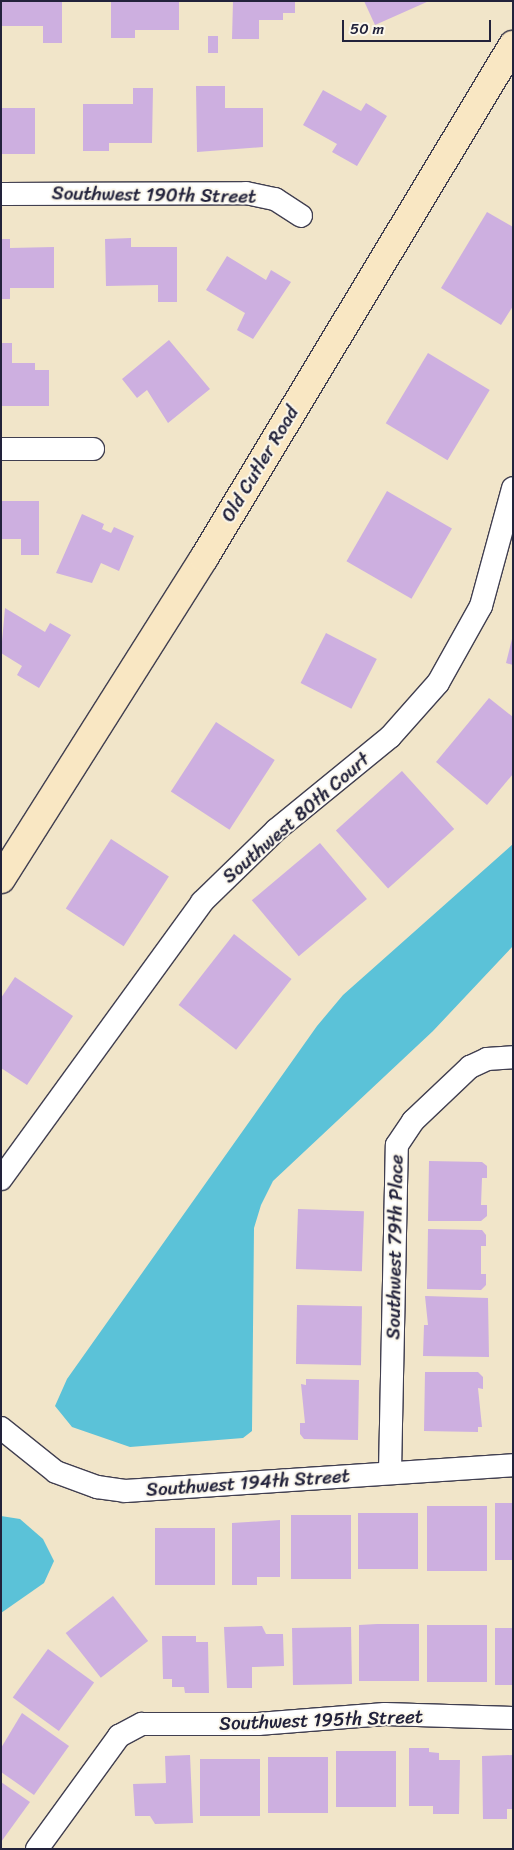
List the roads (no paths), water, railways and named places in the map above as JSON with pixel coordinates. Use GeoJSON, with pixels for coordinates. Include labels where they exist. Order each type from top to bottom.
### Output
{"type":"FeatureCollection","features":[{"type":"Feature","properties":{"kind":"main road","name":"Old Cutler Road"},"geometry":{"type":"LineString","coordinates":[[1,879],[204,558],[513,45]]}},
{"type":"Feature","properties":{"kind":"street","name":"Southwest 190th Street"},"geometry":{"type":"LineString","coordinates":[[1,194],[246,193],[274,199],[301,216]]}},
{"type":"Feature","properties":{"kind":"street"},"geometry":{"type":"LineString","coordinates":[[1,449],[93,449]]}},
{"type":"Feature","properties":{"kind":"street","name":"Southwest 80th Court"},"geometry":{"type":"LineString","coordinates":[[1,1179],[202,902],[276,830],[390,737],[434,688],[480,606],[513,488]]}},
{"type":"Feature","properties":{"kind":"street","name":"Southwest 79th Place"},"geometry":{"type":"LineString","coordinates":[[390,1472],[397,1145],[423,1111],[483,1060],[513,1057]]}},
{"type":"Feature","properties":{"kind":"street","name":"Southwest 194th Street"},"geometry":{"type":"LineString","coordinates":[[1,1428],[56,1472],[97,1487],[124,1490],[513,1465]]}},
{"type":"Feature","properties":{"kind":"street","name":"Southwest 195th Street"},"geometry":{"type":"LineString","coordinates":[[37,1849],[112,1744],[130,1728],[150,1722],[258,1724],[377,1714],[513,1718]]}},
{"type":"Feature","properties":{"kind":"water"},"geometry":{"type":"Polygon","coordinates":[[[513,844],[513,946],[433,1031],[273,1181],[261,1205],[254,1228],[252,1431],[243,1438],[130,1447],[72,1427],[55,1406],[67,1379],[317,1026],[343,995],[513,844]]]}},
{"type":"Feature","properties":{"kind":"water"},"geometry":{"type":"Polygon","coordinates":[[[1,1516],[20,1519],[43,1539],[54,1561],[44,1583],[1,1613],[1,1516]]]}}]}
